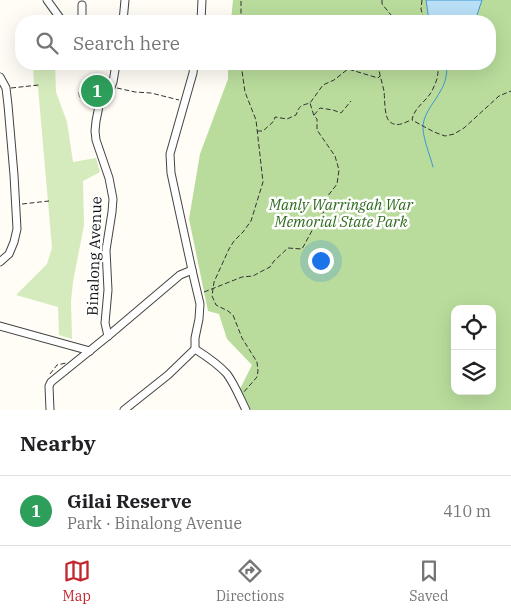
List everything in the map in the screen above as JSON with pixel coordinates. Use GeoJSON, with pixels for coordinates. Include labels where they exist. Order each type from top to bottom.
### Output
{"type":"FeatureCollection","features":[{"type":"Feature","properties":{"kind":"street"},"geometry":{"type":"LineString","coordinates":[[47,0],[58,15]]}},
{"type":"Feature","properties":{"kind":"street"},"geometry":{"type":"LineString","coordinates":[[124,15],[125,0]]}},
{"type":"Feature","properties":{"kind":"street"},"geometry":{"type":"LineString","coordinates":[[201,15],[202,0]]}},
{"type":"Feature","properties":{"kind":"street"},"geometry":{"type":"LineString","coordinates":[[82,5],[82,15]]}},
{"type":"Feature","properties":{"kind":"street","name":"Binalong Avenue"},"geometry":{"type":"LineString","coordinates":[[108,336],[105,323],[108,290],[106,250],[113,199],[109,178],[96,140],[96,121],[100,106],[111,86],[115,70]]}},
{"type":"Feature","properties":{"kind":"street"},"geometry":{"type":"LineString","coordinates":[[124,410],[168,375],[195,349],[195,338],[200,319],[200,304],[169,160],[193,70]]}},
{"type":"Feature","properties":{"kind":"street"},"geometry":{"type":"LineString","coordinates":[[0,78],[6,88],[17,229],[9,254],[0,262]]}},
{"type":"Feature","properties":{"kind":"street"},"geometry":{"type":"LineString","coordinates":[[83,94],[88,100],[100,106]]}},
{"type":"Feature","properties":{"kind":"street"},"geometry":{"type":"LineString","coordinates":[[50,410],[49,386],[51,382],[180,275],[192,270]]}},
{"type":"Feature","properties":{"kind":"street"},"geometry":{"type":"LineString","coordinates":[[0,326],[90,351]]}},
{"type":"Feature","properties":{"kind":"street"},"geometry":{"type":"LineString","coordinates":[[195,349],[207,356],[226,373],[245,408],[236,410]]}},
{"type":"Feature","properties":{"kind":"path"},"geometry":{"type":"LineString","coordinates":[[241,0],[241,15]]}},
{"type":"Feature","properties":{"kind":"path"},"geometry":{"type":"LineString","coordinates":[[382,0],[382,4],[392,15]]}},
{"type":"Feature","properties":{"kind":"path"},"geometry":{"type":"LineString","coordinates":[[422,0],[422,15]]}},
{"type":"Feature","properties":{"kind":"path"},"geometry":{"type":"LineString","coordinates":[[242,70],[246,92],[256,120],[263,182],[251,221],[229,249],[214,282],[212,296],[216,305],[233,315],[242,338],[257,362],[257,377],[243,393]]}},
{"type":"Feature","properties":{"kind":"path"},"geometry":{"type":"LineString","coordinates":[[257,132],[263,131],[274,121],[275,116],[287,119],[296,115],[301,105],[310,103],[323,85],[334,80],[347,70]]}},
{"type":"Feature","properties":{"kind":"path"},"geometry":{"type":"LineString","coordinates":[[351,70],[378,78],[380,76]]}},
{"type":"Feature","properties":{"kind":"path"},"geometry":{"type":"LineString","coordinates":[[379,70],[389,121],[395,125],[412,120]]}},
{"type":"Feature","properties":{"kind":"path"},"geometry":{"type":"LineString","coordinates":[[412,120],[418,107],[430,96],[439,70]]}},
{"type":"Feature","properties":{"kind":"path"},"geometry":{"type":"LineString","coordinates":[[6,88],[39,85]]}},
{"type":"Feature","properties":{"kind":"path"},"geometry":{"type":"LineString","coordinates":[[111,86],[135,92],[151,93],[185,102]]}},
{"type":"Feature","properties":{"kind":"path"},"geometry":{"type":"LineString","coordinates":[[412,120],[445,136],[454,134],[464,128],[499,96],[511,91]]}},
{"type":"Feature","properties":{"kind":"path"},"geometry":{"type":"LineString","coordinates":[[314,116],[320,108],[341,113],[351,101]]}},
{"type":"Feature","properties":{"kind":"path"},"geometry":{"type":"LineString","coordinates":[[198,296],[212,288],[242,277],[254,276],[270,267],[288,248],[302,249],[325,210],[327,196],[336,184],[339,170],[335,156],[317,130],[317,119],[314,116],[310,103]]}},
{"type":"Feature","properties":{"kind":"path"},"geometry":{"type":"LineString","coordinates":[[16,204],[49,201]]}},
{"type":"Feature","properties":{"kind":"path"},"geometry":{"type":"LineString","coordinates":[[49,378],[56,365],[62,363],[69,364]]}},
{"type":"Feature","properties":{"kind":"green space"},"geometry":{"type":"Polygon","coordinates":[[[233,0],[426,0],[428,15],[232,15],[233,0]]]}},
{"type":"Feature","properties":{"kind":"green space","name":"Manly Warringah War Memorial State Park"},"geometry":{"type":"Polygon","coordinates":[[[482,0],[511,0],[511,410],[251,410],[240,389],[252,365],[227,339],[219,314],[208,311],[189,219],[200,154],[228,79],[228,70],[496,70],[496,15],[477,15],[482,0]]]}},
{"type":"Feature","properties":{"kind":"green space"},"geometry":{"type":"Polygon","coordinates":[[[33,70],[55,70],[56,92],[67,122],[73,162],[96,158],[100,172],[83,181],[84,225],[71,301],[72,339],[59,335],[58,307],[16,295],[47,264],[52,248],[38,87],[34,86],[33,70]]]}},
{"type":"Feature","properties":{"kind":"water"},"geometry":{"type":"Polygon","coordinates":[[[426,0],[482,0],[477,15],[428,15],[426,0]]]}},
{"type":"Feature","properties":{"kind":"waterway"},"geometry":{"type":"LineString","coordinates":[[433,167],[425,140],[423,125],[428,111],[444,84],[446,70]]}},
{"type":"Feature","properties":{"kind":"place","name":"Gilai Reserve"},"geometry":{"type":"Point","coordinates":[97,91]}}]}
